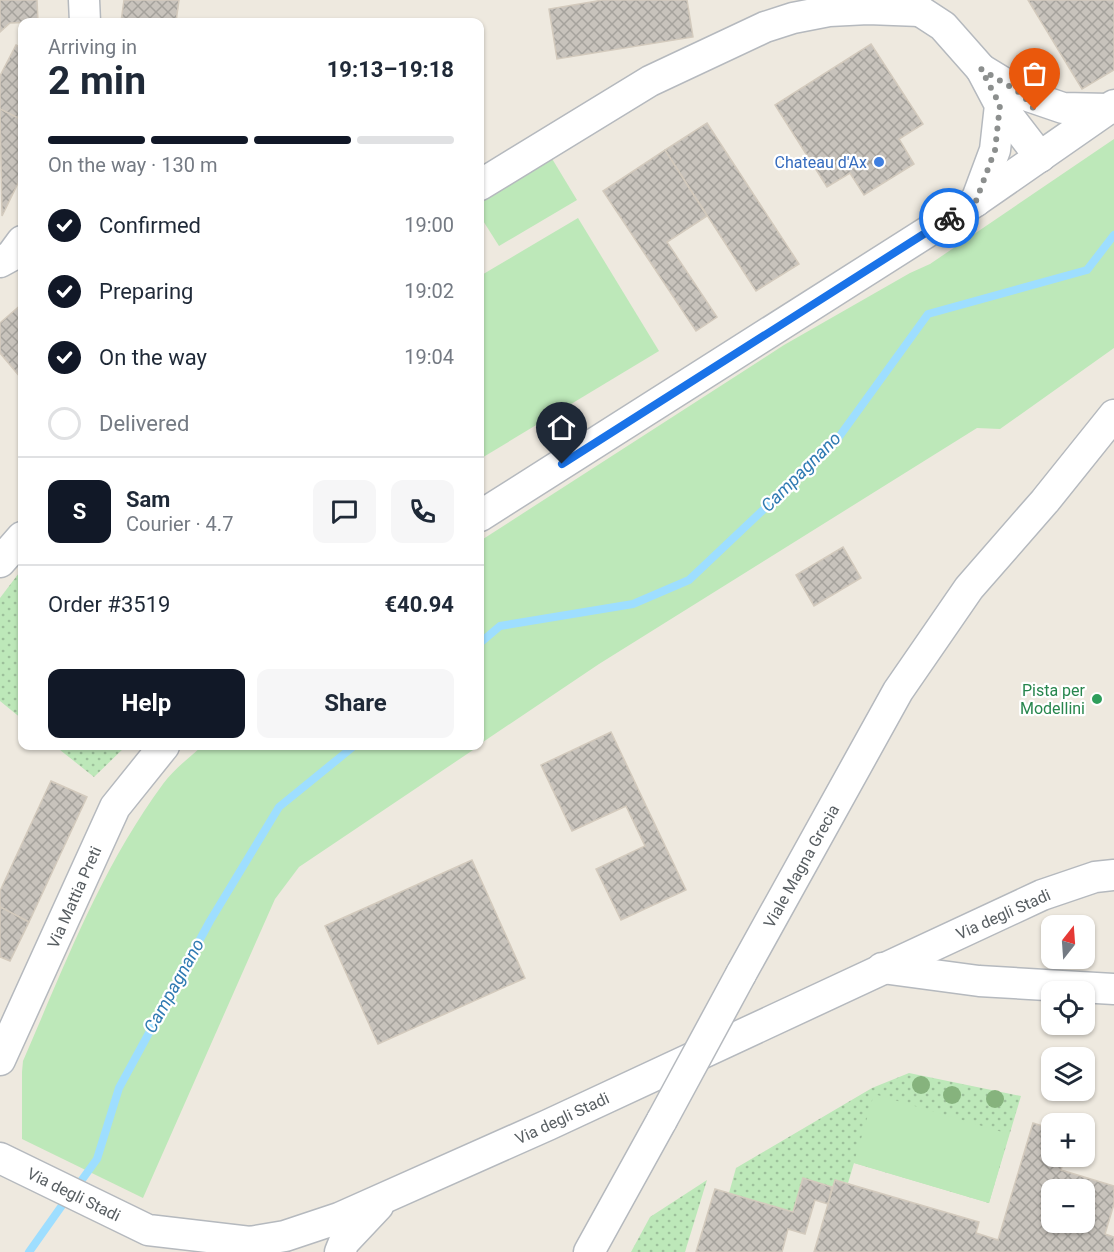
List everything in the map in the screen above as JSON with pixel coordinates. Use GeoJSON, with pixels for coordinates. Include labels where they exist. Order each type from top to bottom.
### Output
{"type":"FeatureCollection","features":[{"type":"Feature","properties":{"kind":"street"},"geometry":{"type":"LineString","coordinates":[[84,0],[85,18]]}},
{"type":"Feature","properties":{"kind":"street"},"geometry":{"type":"LineString","coordinates":[[484,183],[650,81],[765,27],[793,18],[868,9],[925,9],[1011,100],[1050,149]]}},
{"type":"Feature","properties":{"kind":"street"},"geometry":{"type":"LineString","coordinates":[[1011,100],[1063,108],[1111,107]]}},
{"type":"Feature","properties":{"kind":"street"},"geometry":{"type":"LineString","coordinates":[[976,201],[1011,100]]}},
{"type":"Feature","properties":{"kind":"street"},"geometry":{"type":"LineString","coordinates":[[484,513],[976,201],[1111,107]]}},
{"type":"Feature","properties":{"kind":"street"},"geometry":{"type":"LineString","coordinates":[[0,262],[10,256],[18,246]]}},
{"type":"Feature","properties":{"kind":"street","name":"Viale Magna Grecia"},"geometry":{"type":"LineString","coordinates":[[589,1252],[898,691],[969,588],[1045,501],[1114,415]]}},
{"type":"Feature","properties":{"kind":"street","name":"Viale Magna Grecia"},"geometry":{"type":"LineString","coordinates":[[1045,501],[1114,449]]}},
{"type":"Feature","properties":{"kind":"street"},"geometry":{"type":"LineString","coordinates":[[0,562],[18,542]]}},
{"type":"Feature","properties":{"kind":"street","name":"Via Mattia Preti"},"geometry":{"type":"LineString","coordinates":[[0,1060],[115,807],[161,750]]}},
{"type":"Feature","properties":{"kind":"street","name":"Via degli Stadi"},"geometry":{"type":"LineString","coordinates":[[0,1158],[140,1241],[250,1242],[287,1247],[339,1218],[548,1125],[1042,895],[1095,877],[1114,875]]}},
{"type":"Feature","properties":{"kind":"street"},"geometry":{"type":"LineString","coordinates":[[882,968],[979,981],[1114,989]]}},
{"type":"Feature","properties":{"kind":"street"},"geometry":{"type":"LineString","coordinates":[[340,1252],[344,1242],[387,1196]]}},
{"type":"Feature","properties":{"kind":"street"},"geometry":{"type":"LineString","coordinates":[[140,1241],[199,1252]]}},
{"type":"Feature","properties":{"kind":"green space"},"geometry":{"type":"Polygon","coordinates":[[[1114,139],[1114,348],[1000,429],[977,428],[599,664],[484,741],[484,538],[784,345],[910,273],[930,264],[1114,139]]]}},
{"type":"Feature","properties":{"kind":"green space"},"geometry":{"type":"Polygon","coordinates":[[[548,152],[577,200],[499,246],[484,222],[484,191],[548,152]]]}},
{"type":"Feature","properties":{"kind":"green space"},"geometry":{"type":"Polygon","coordinates":[[[578,218],[659,351],[484,457],[484,274],[578,218]]]}},
{"type":"Feature","properties":{"kind":"green space"},"geometry":{"type":"Polygon","coordinates":[[[18,574],[18,716],[0,701],[0,598],[18,574]]]}},
{"type":"Feature","properties":{"kind":"green space"},"geometry":{"type":"Polygon","coordinates":[[[60,750],[122,750],[94,777],[60,750]]]}},
{"type":"Feature","properties":{"kind":"green space"},"geometry":{"type":"Polygon","coordinates":[[[197,750],[473,750],[299,867],[275,899],[143,1198],[22,1139],[22,1072],[23,1061],[102,884],[141,816],[176,769],[197,750]]]}},
{"type":"Feature","properties":{"kind":"green space"},"geometry":{"type":"Polygon","coordinates":[[[909,1073],[1021,1096],[989,1203],[854,1163],[848,1183],[835,1180],[832,1187],[803,1178],[793,1212],[729,1193],[736,1168],[872,1088],[909,1073]]]}},
{"type":"Feature","properties":{"kind":"green space"},"geometry":{"type":"Polygon","coordinates":[[[874,1094],[1009,1134],[989,1203],[854,1163],[874,1094]]]}},
{"type":"Feature","properties":{"kind":"green space"},"geometry":{"type":"Polygon","coordinates":[[[707,1180],[685,1252],[631,1252],[650,1217],[707,1180]]]}},
{"type":"Feature","properties":{"kind":"building"},"geometry":{"type":"Polygon","coordinates":[[[0,0],[37,0],[38,18],[18,18],[18,23],[10,23],[0,32],[0,0]]]}},
{"type":"Feature","properties":{"kind":"building"},"geometry":{"type":"Polygon","coordinates":[[[124,0],[179,0],[177,18],[122,18],[124,0]]]}},
{"type":"Feature","properties":{"kind":"building"},"geometry":{"type":"Polygon","coordinates":[[[603,0],[687,0],[693,37],[557,59],[549,9],[603,0]]]}},
{"type":"Feature","properties":{"kind":"building"},"geometry":{"type":"Polygon","coordinates":[[[1028,0],[1114,0],[1114,70],[1082,89],[1028,0]]]}},
{"type":"Feature","properties":{"kind":"building"},"geometry":{"type":"Polygon","coordinates":[[[871,44],[923,124],[899,139],[914,164],[864,195],[850,173],[827,187],[775,105],[871,44]]]}},
{"type":"Feature","properties":{"kind":"building"},"geometry":{"type":"Polygon","coordinates":[[[16,45],[18,46],[18,118],[0,109],[0,76],[16,45]]]}},
{"type":"Feature","properties":{"kind":"building"},"geometry":{"type":"Polygon","coordinates":[[[0,109],[18,118],[18,183],[2,216],[0,109]]]}},
{"type":"Feature","properties":{"kind":"building"},"geometry":{"type":"Polygon","coordinates":[[[707,123],[799,264],[756,291],[665,150],[707,123]]]}},
{"type":"Feature","properties":{"kind":"building"},"geometry":{"type":"Polygon","coordinates":[[[665,150],[707,216],[667,242],[717,317],[696,331],[603,191],[665,150]]]}},
{"type":"Feature","properties":{"kind":"building"},"geometry":{"type":"Polygon","coordinates":[[[18,307],[18,375],[0,353],[0,323],[18,307]]]}},
{"type":"Feature","properties":{"kind":"building"},"geometry":{"type":"Polygon","coordinates":[[[843,547],[861,578],[814,606],[796,575],[843,547]]]}},
{"type":"Feature","properties":{"kind":"building"},"geometry":{"type":"Polygon","coordinates":[[[611,732],[686,890],[621,920],[596,869],[645,846],[626,806],[572,831],[541,765],[611,732]]]}},
{"type":"Feature","properties":{"kind":"building"},"geometry":{"type":"Polygon","coordinates":[[[51,781],[87,797],[29,922],[0,907],[0,891],[51,781]]]}},
{"type":"Feature","properties":{"kind":"building"},"geometry":{"type":"Polygon","coordinates":[[[472,860],[525,978],[378,1044],[325,926],[472,860]]]}},
{"type":"Feature","properties":{"kind":"building"},"geometry":{"type":"Polygon","coordinates":[[[0,907],[29,922],[10,961],[0,957],[0,907]]]}},
{"type":"Feature","properties":{"kind":"building"},"geometry":{"type":"Polygon","coordinates":[[[1033,1123],[1041,1126],[1041,1167],[1062,1167],[1061,1170],[1091,1179],[1041,1179],[1041,1233],[1095,1233],[1095,1180],[1114,1186],[1114,1204],[1105,1234],[1114,1237],[1114,1252],[814,1252],[835,1180],[979,1222],[976,1233],[998,1240],[1033,1123]]]}},
{"type":"Feature","properties":{"kind":"building"},"geometry":{"type":"Polygon","coordinates":[[[803,1178],[832,1187],[828,1204],[815,1200],[805,1234],[788,1229],[782,1252],[696,1252],[715,1189],[793,1212],[803,1178]]]}},
{"type":"Feature","properties":{"kind":"waterway","name":"Campagnano"},"geometry":{"type":"LineString","coordinates":[[484,640],[500,626],[633,604],[689,580],[836,441],[928,314],[1087,270],[1114,235]]}},
{"type":"Feature","properties":{"kind":"waterway","name":"Campagnano"},"geometry":{"type":"LineString","coordinates":[[76,1188],[97,1159],[119,1088],[210,921],[279,807],[349,750]]}},
{"type":"Feature","properties":{"kind":"waterway","name":"Campagnano"},"geometry":{"type":"LineString","coordinates":[[29,1252],[68,1197]]}},
{"type":"Feature","properties":{"kind":"way so far"},"geometry":{"type":"LineString","coordinates":[[949,218],[976,201],[995,150],[1000,105],[981,69],[1022,94],[1035,110]]}},
{"type":"Feature","properties":{"kind":"place","name":"Chateau d'Ax"},"geometry":{"type":"Point","coordinates":[879,162]}},
{"type":"Feature","properties":{"kind":"place","name":"Pista per Modellini"},"geometry":{"type":"Point","coordinates":[1097,699]}},
{"type":"Feature","properties":{"kind":"route"},"geometry":{"type":"LineString","coordinates":[[562,464],[949,218]]}}]}
